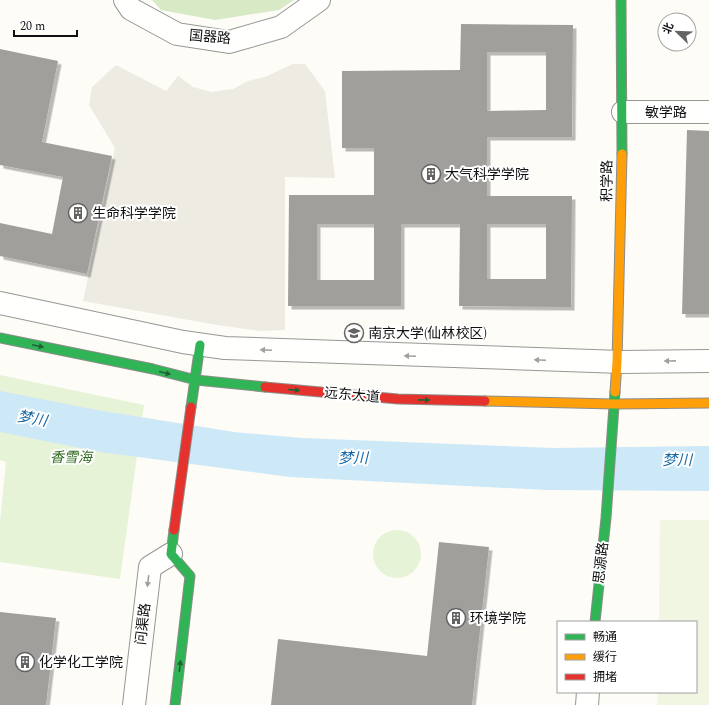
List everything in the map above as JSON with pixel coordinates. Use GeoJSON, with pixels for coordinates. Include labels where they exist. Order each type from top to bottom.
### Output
{"type":"FeatureCollection","features":[{"type":"Feature","properties":{"kind":"street","name":"国器路"},"geometry":{"type":"LineString","coordinates":[[125,0],[131,9],[177,34],[229,42],[281,27],[319,0]]}},
{"type":"Feature","properties":{"kind":"street","name":"积学路"},"geometry":{"type":"LineString","coordinates":[[613,428],[617,362],[623,112],[621,0]]}},
{"type":"Feature","properties":{"kind":"street","name":"敏学路"},"geometry":{"type":"LineString","coordinates":[[623,112],[709,112]]}},
{"type":"Feature","properties":{"kind":"street"},"geometry":{"type":"LineString","coordinates":[[0,303],[183,342],[225,348],[617,362],[709,361]]}},
{"type":"Feature","properties":{"kind":"street","name":"远东大道"},"geometry":{"type":"LineString","coordinates":[[0,338],[153,369],[196,380],[218,383],[398,399],[614,404],[709,403]]}},
{"type":"Feature","properties":{"kind":"street"},"geometry":{"type":"LineString","coordinates":[[175,705],[190,576],[171,554],[200,345]]}},
{"type":"Feature","properties":{"kind":"street","name":"思源路"},"geometry":{"type":"LineString","coordinates":[[595,621],[613,428]]}},
{"type":"Feature","properties":{"kind":"street","name":"问渠路"},"geometry":{"type":"LineString","coordinates":[[134,705],[150,567],[171,554]]}},
{"type":"Feature","properties":{"kind":"street"},"geometry":{"type":"LineString","coordinates":[[587,705],[588,693]]}},
{"type":"Feature","properties":{"kind":"green space"},"geometry":{"type":"Polygon","coordinates":[[[152,0],[294,0],[279,10],[215,20],[161,10],[152,0]]]}},
{"type":"Feature","properties":{"kind":"green space","name":"香雪海"},"geometry":{"type":"Polygon","coordinates":[[[0,375],[144,405],[120,579],[0,562],[0,523],[6,462],[0,460],[0,375]]]}},
{"type":"Feature","properties":{"kind":"green space"},"geometry":{"type":"Polygon","coordinates":[[[660,520],[709,520],[709,705],[657,705],[658,693],[697,693],[697,621],[659,621],[660,520]]]}},
{"type":"Feature","properties":{"kind":"green space"},"geometry":{"type":"Polygon","coordinates":[[[397,530],[406,532],[414,537],[419,545],[421,554],[419,563],[414,571],[406,576],[397,578],[388,576],[380,571],[375,563],[373,554],[375,545],[380,537],[388,532],[397,530]]]}},
{"type":"Feature","properties":{"kind":"shaded area"},"geometry":{"type":"Polygon","coordinates":[[[293,64],[305,64],[325,91],[335,178],[285,177],[285,330],[259,331],[217,325],[83,301],[115,148],[89,105],[92,87],[116,65],[166,91],[178,76],[193,87],[212,92],[233,89],[248,81],[265,77],[293,64]]]}},
{"type":"Feature","properties":{"kind":"water","name":"梦川"},"geometry":{"type":"Polygon","coordinates":[[[0,391],[97,410],[234,432],[302,438],[554,448],[709,446],[709,491],[546,490],[290,477],[100,452],[0,432],[0,391]]]}},
{"type":"Feature","properties":{"kind":"building"},"geometry":{"type":"Polygon","coordinates":[[[461,24],[573,25],[572,137],[487,137],[487,196],[572,196],[571,307],[459,306],[460,224],[401,224],[401,306],[288,306],[289,195],[374,195],[374,148],[342,148],[342,71],[460,70],[461,24]],[[487,52],[487,111],[546,110],[546,52],[487,52]],[[317,224],[317,280],[374,280],[374,224],[317,224]],[[487,224],[487,279],[546,279],[546,224],[487,224]]]}},
{"type":"Feature","properties":{"kind":"building","name":"生命科学学院"},"geometry":{"type":"Polygon","coordinates":[[[0,49],[58,61],[42,142],[112,156],[87,274],[0,256],[0,223],[52,234],[63,177],[0,165],[0,49]]]}},
{"type":"Feature","properties":{"kind":"building"},"geometry":{"type":"Polygon","coordinates":[[[687,130],[709,131],[709,314],[682,314],[687,130]]]}},
{"type":"Feature","properties":{"kind":"building"},"geometry":{"type":"Polygon","coordinates":[[[439,542],[489,547],[472,705],[271,705],[278,639],[427,656],[439,542]]]}},
{"type":"Feature","properties":{"kind":"building","name":"化学化工学院"},"geometry":{"type":"Polygon","coordinates":[[[0,612],[56,618],[46,705],[0,705],[0,612]]]}},
{"type":"Feature","properties":{"kind":"traffic: fast"},"geometry":{"type":"LineString","coordinates":[[621,0],[622,154]]}},
{"type":"Feature","properties":{"kind":"traffic: fast"},"geometry":{"type":"LineString","coordinates":[[0,338],[153,369],[196,380],[265,387]]}},
{"type":"Feature","properties":{"kind":"traffic: fast"},"geometry":{"type":"LineString","coordinates":[[191,407],[200,345]]}},
{"type":"Feature","properties":{"kind":"traffic: fast"},"geometry":{"type":"LineString","coordinates":[[595,621],[606,518],[615,392]]}},
{"type":"Feature","properties":{"kind":"traffic: fast"},"geometry":{"type":"LineString","coordinates":[[174,530],[171,554],[190,576],[175,705]]}},
{"type":"Feature","properties":{"kind":"traffic: slow"},"geometry":{"type":"LineString","coordinates":[[615,392],[622,154]]}},
{"type":"Feature","properties":{"kind":"traffic: slow"},"geometry":{"type":"LineString","coordinates":[[485,401],[614,404],[709,403]]}},
{"type":"Feature","properties":{"kind":"traffic: jam"},"geometry":{"type":"LineString","coordinates":[[265,387],[398,399],[485,401]]}},
{"type":"Feature","properties":{"kind":"traffic: jam"},"geometry":{"type":"LineString","coordinates":[[174,530],[191,407]]}},
{"type":"Feature","properties":{"kind":"place","name":"大气科学学院"},"geometry":{"type":"Point","coordinates":[431,174]}},
{"type":"Feature","properties":{"kind":"place","name":"生命科学学院"},"geometry":{"type":"Point","coordinates":[78,213]}},
{"type":"Feature","properties":{"kind":"place","name":"南京大学(仙林校区)"},"geometry":{"type":"Point","coordinates":[354,333]}},
{"type":"Feature","properties":{"kind":"place","name":"环境学院"},"geometry":{"type":"Point","coordinates":[456,618]}},
{"type":"Feature","properties":{"kind":"place","name":"化学化工学院"},"geometry":{"type":"Point","coordinates":[25,662]}}]}
